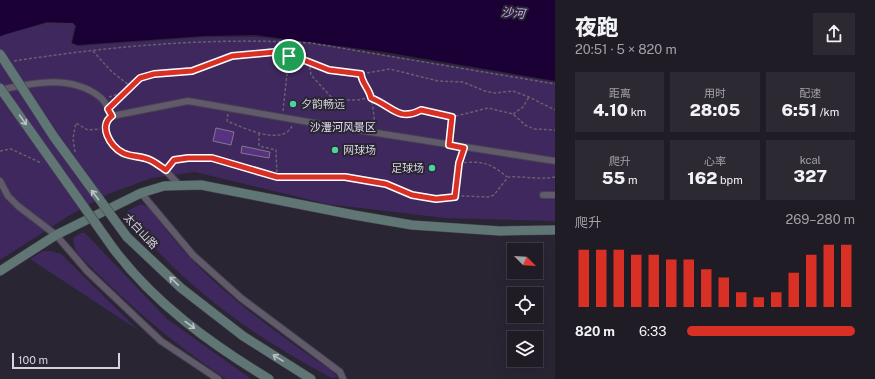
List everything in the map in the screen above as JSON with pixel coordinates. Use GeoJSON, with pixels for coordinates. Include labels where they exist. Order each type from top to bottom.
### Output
{"type":"FeatureCollection","features":[{"type":"Feature","properties":{"kind":"main road","name":"太白山路"},"geometry":{"type":"LineString","coordinates":[[0,54],[54,137],[127,237],[181,288],[243,336],[311,379]]}},
{"type":"Feature","properties":{"kind":"main road"},"geometry":{"type":"LineString","coordinates":[[0,89],[126,266],[185,322],[240,361],[269,379]]}},
{"type":"Feature","properties":{"kind":"main road"},"geometry":{"type":"LineString","coordinates":[[0,271],[56,235],[141,193],[164,186],[201,185],[412,225],[500,231],[555,230]]}},
{"type":"Feature","properties":{"kind":"street"},"geometry":{"type":"LineString","coordinates":[[0,89],[36,83],[59,82],[79,86],[101,98],[112,116]]}},
{"type":"Feature","properties":{"kind":"street"},"geometry":{"type":"LineString","coordinates":[[179,185],[166,170],[150,160],[123,154],[114,146],[106,134],[107,120],[112,116],[188,101],[464,148],[555,161]]}},
{"type":"Feature","properties":{"kind":"street"},"geometry":{"type":"LineString","coordinates":[[0,181],[8,196],[18,206],[56,235],[87,271],[161,340],[218,379]]}},
{"type":"Feature","properties":{"kind":"street"},"geometry":{"type":"LineString","coordinates":[[141,193],[193,255],[241,298],[340,372],[343,379]]}},
{"type":"Feature","properties":{"kind":"street"},"geometry":{"type":"LineString","coordinates":[[543,195],[555,195]]}},
{"type":"Feature","properties":{"kind":"path"},"geometry":{"type":"LineString","coordinates":[[14,61],[139,46],[225,40],[304,43],[555,84]]}},
{"type":"Feature","properties":{"kind":"path"},"geometry":{"type":"LineString","coordinates":[[93,51],[111,71],[130,86]]}},
{"type":"Feature","properties":{"kind":"path"},"geometry":{"type":"LineString","coordinates":[[108,109],[122,93],[140,78],[154,74],[192,71],[232,56],[275,52],[309,62],[329,70],[361,74],[390,69],[438,81],[463,82],[495,93],[513,91],[555,110]]}},
{"type":"Feature","properties":{"kind":"path"},"geometry":{"type":"LineString","coordinates":[[283,118],[289,56]]}},
{"type":"Feature","properties":{"kind":"path"},"geometry":{"type":"LineString","coordinates":[[309,62],[311,75],[333,99],[348,100],[371,98],[384,103],[398,114],[410,115],[421,110],[452,117],[488,108],[513,114],[525,125],[534,129],[555,130]]}},
{"type":"Feature","properties":{"kind":"path"},"geometry":{"type":"LineString","coordinates":[[361,74],[362,82],[369,89],[375,116],[373,133]]}},
{"type":"Feature","properties":{"kind":"path"},"geometry":{"type":"LineString","coordinates":[[101,98],[122,93]]}},
{"type":"Feature","properties":{"kind":"path"},"geometry":{"type":"LineString","coordinates":[[513,114],[523,107],[529,97]]}},
{"type":"Feature","properties":{"kind":"path"},"geometry":{"type":"LineString","coordinates":[[230,109],[227,121],[259,133],[284,135],[289,131],[294,120]]}},
{"type":"Feature","properties":{"kind":"path"},"geometry":{"type":"LineString","coordinates":[[449,145],[452,117]]}},
{"type":"Feature","properties":{"kind":"path"},"geometry":{"type":"LineString","coordinates":[[73,138],[76,124],[88,130],[106,128]]}},
{"type":"Feature","properties":{"kind":"path"},"geometry":{"type":"LineString","coordinates":[[259,133],[259,146],[276,150],[277,177]]}},
{"type":"Feature","properties":{"kind":"path"},"geometry":{"type":"LineString","coordinates":[[455,197],[459,163],[464,148]]}},
{"type":"Feature","properties":{"kind":"path"},"geometry":{"type":"LineString","coordinates":[[0,150],[11,149],[39,162],[49,157]]}},
{"type":"Feature","properties":{"kind":"path"},"geometry":{"type":"LineString","coordinates":[[166,170],[174,160],[188,158],[212,158],[277,177],[345,177],[386,184],[412,195],[436,199],[455,197],[488,197],[494,195],[508,177]]}},
{"type":"Feature","properties":{"kind":"path"},"geometry":{"type":"LineString","coordinates":[[459,163],[481,162],[491,164],[508,177],[522,176],[542,180],[555,178]]}},
{"type":"Feature","properties":{"kind":"green space","name":"沙澧河风景区"},"geometry":{"type":"Polygon","coordinates":[[[47,23],[73,23],[75,26],[71,43],[77,46],[205,37],[256,37],[314,43],[555,82],[555,221],[445,218],[327,204],[195,172],[152,178],[108,194],[70,215],[0,260],[0,37],[8,33],[47,23]]]}},
{"type":"Feature","properties":{"kind":"green space"},"geometry":{"type":"Polygon","coordinates":[[[141,204],[148,207],[187,255],[208,276],[242,305],[278,333],[332,371],[337,377],[332,378],[326,375],[270,342],[218,306],[193,285],[147,240],[126,215],[129,210],[141,204]]]}},
{"type":"Feature","properties":{"kind":"green space"},"geometry":{"type":"Polygon","coordinates":[[[81,233],[85,233],[167,319],[251,379],[226,379],[184,349],[148,319],[79,255],[75,249],[73,238],[81,233]]]}},
{"type":"Feature","properties":{"kind":"green space"},"geometry":{"type":"Polygon","coordinates":[[[43,251],[51,251],[61,254],[138,330],[30,259],[43,251]]]}},
{"type":"Feature","properties":{"kind":"water","name":"沙河"},"geometry":{"type":"Polygon","coordinates":[[[0,0],[555,0],[555,81],[384,52],[255,35],[204,36],[78,45],[72,43],[76,26],[73,23],[47,22],[0,36],[0,0]]]}},
{"type":"Feature","properties":{"kind":"building"},"geometry":{"type":"Polygon","coordinates":[[[216,128],[234,132],[231,145],[213,141],[216,128]]]}},
{"type":"Feature","properties":{"kind":"building"},"geometry":{"type":"Polygon","coordinates":[[[242,146],[270,152],[269,158],[241,153],[242,146]]]}},
{"type":"Feature","properties":{"kind":"place","name":"夕韵畅远"},"geometry":{"type":"Point","coordinates":[293,104]}},
{"type":"Feature","properties":{"kind":"place","name":"网球场"},"geometry":{"type":"Point","coordinates":[335,150]}},
{"type":"Feature","properties":{"kind":"place","name":"足球场"},"geometry":{"type":"Point","coordinates":[432,168]}},
{"type":"Feature","properties":{"kind":"route"},"geometry":{"type":"LineString","coordinates":[[275,52],[289,56],[296,57],[329,70],[361,74],[362,82],[369,89],[371,98],[384,103],[398,114],[410,115],[421,110],[441,113],[452,117],[449,145],[464,148],[459,163],[455,197],[436,199],[412,195],[386,184],[345,177],[277,177],[255,169],[212,158],[188,158],[174,160],[166,170],[150,160],[123,154],[114,146],[106,134],[107,120],[112,116],[108,109],[122,93],[140,78],[154,74],[192,71],[209,63],[232,56],[275,52]]}}]}
